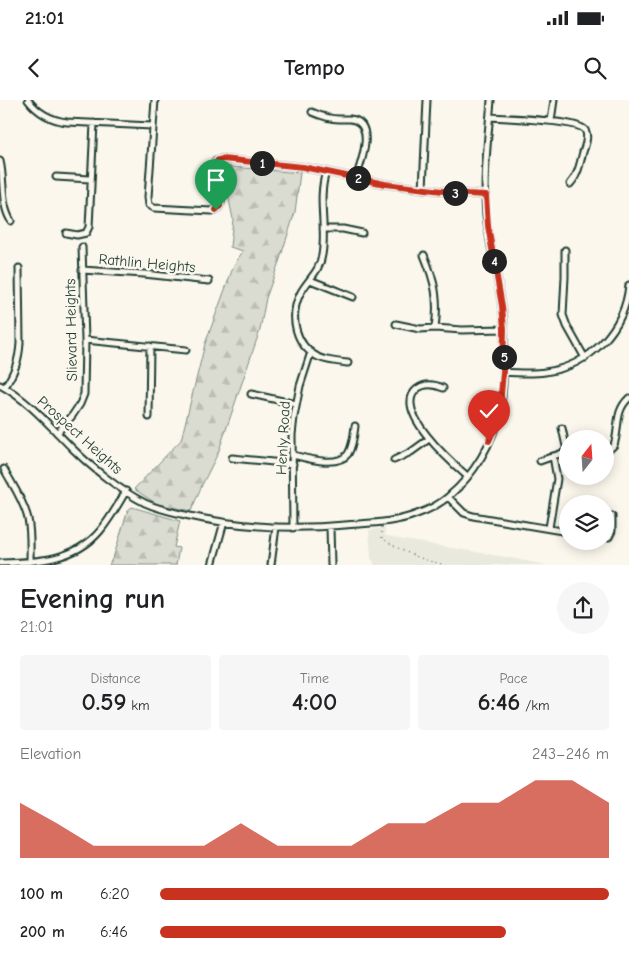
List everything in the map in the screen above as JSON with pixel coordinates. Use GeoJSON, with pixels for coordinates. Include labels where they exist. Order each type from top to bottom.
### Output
{"type":"FeatureCollection","features":[{"type":"Feature","properties":{"kind":"street"},"geometry":{"type":"LineString","coordinates":[[28,100],[40,113],[53,119],[67,122],[152,126]]}},
{"type":"Feature","properties":{"kind":"street"},"geometry":{"type":"LineString","coordinates":[[155,100],[148,199],[149,205],[153,208],[216,210],[220,206],[215,168],[216,162],[219,159],[303,167],[385,184],[486,195]]}},
{"type":"Feature","properties":{"kind":"street"},"geometry":{"type":"LineString","coordinates":[[423,189],[428,100]]}},
{"type":"Feature","properties":{"kind":"street","name":"Prospect Heights"},"geometry":{"type":"LineString","coordinates":[[2,386],[41,417],[85,460],[126,492],[145,503],[164,510],[202,519],[293,528],[382,522],[412,516],[433,507],[448,497],[468,476],[483,454],[496,422],[500,406],[504,329],[502,306],[488,226],[485,187],[491,100]]}},
{"type":"Feature","properties":{"kind":"street"},"geometry":{"type":"LineString","coordinates":[[551,121],[554,100]]}},
{"type":"Feature","properties":{"kind":"street"},"geometry":{"type":"LineString","coordinates":[[312,112],[325,117],[353,119],[362,125],[365,133],[365,148],[356,178]]}},
{"type":"Feature","properties":{"kind":"street"},"geometry":{"type":"LineString","coordinates":[[490,117],[551,121],[578,126],[584,129],[587,134],[584,149],[575,179],[570,184]]}},
{"type":"Feature","properties":{"kind":"street"},"geometry":{"type":"LineString","coordinates":[[66,233],[80,235],[88,230],[94,123]]}},
{"type":"Feature","properties":{"kind":"street"},"geometry":{"type":"LineString","coordinates":[[0,161],[4,205],[7,216],[11,221]]}},
{"type":"Feature","properties":{"kind":"street"},"geometry":{"type":"LineString","coordinates":[[326,172],[322,190],[322,260],[317,271],[297,300],[294,322],[299,338],[303,345],[311,352],[321,358],[348,363]]}},
{"type":"Feature","properties":{"kind":"street"},"geometry":{"type":"LineString","coordinates":[[56,176],[90,179]]}},
{"type":"Feature","properties":{"kind":"street"},"geometry":{"type":"LineString","coordinates":[[323,229],[362,233]]}},
{"type":"Feature","properties":{"kind":"street","name":"Slievard Heights"},"geometry":{"type":"LineString","coordinates":[[57,432],[72,416],[84,394],[85,340],[82,247]]}},
{"type":"Feature","properties":{"kind":"street"},"geometry":{"type":"LineString","coordinates":[[565,250],[566,277],[563,304],[565,321],[585,358]]}},
{"type":"Feature","properties":{"kind":"street"},"geometry":{"type":"LineString","coordinates":[[424,255],[436,293],[437,312],[435,328]]}},
{"type":"Feature","properties":{"kind":"street"},"geometry":{"type":"LineString","coordinates":[[2,386],[16,367],[20,352],[19,268]]}},
{"type":"Feature","properties":{"kind":"street","name":"Rathlin Heights"},"geometry":{"type":"LineString","coordinates":[[82,270],[209,281]]}},
{"type":"Feature","properties":{"kind":"street"},"geometry":{"type":"LineString","coordinates":[[310,280],[353,297]]}},
{"type":"Feature","properties":{"kind":"street"},"geometry":{"type":"LineString","coordinates":[[503,372],[548,372],[585,358],[598,348],[616,326],[625,308],[629,285]]}},
{"type":"Feature","properties":{"kind":"street"},"geometry":{"type":"LineString","coordinates":[[396,324],[420,329],[504,329]]}},
{"type":"Feature","properties":{"kind":"street"},"geometry":{"type":"LineString","coordinates":[[85,340],[186,350]]}},
{"type":"Feature","properties":{"kind":"street"},"geometry":{"type":"LineString","coordinates":[[149,417],[150,346]]}},
{"type":"Feature","properties":{"kind":"street","name":"Henly Road"},"geometry":{"type":"LineString","coordinates":[[293,528],[292,435],[300,386],[311,352]]}},
{"type":"Feature","properties":{"kind":"street"},"geometry":{"type":"LineString","coordinates":[[443,388],[433,385],[422,386],[414,393],[410,400],[411,406],[428,439],[468,476]]}},
{"type":"Feature","properties":{"kind":"street"},"geometry":{"type":"LineString","coordinates":[[251,394],[296,404]]}},
{"type":"Feature","properties":{"kind":"street"},"geometry":{"type":"LineString","coordinates":[[614,444],[620,411],[629,398]]}},
{"type":"Feature","properties":{"kind":"street"},"geometry":{"type":"LineString","coordinates":[[293,455],[321,461],[331,461],[344,457],[350,448],[356,426]]}},
{"type":"Feature","properties":{"kind":"street"},"geometry":{"type":"LineString","coordinates":[[394,460],[411,452],[428,439]]}},
{"type":"Feature","properties":{"kind":"street"},"geometry":{"type":"LineString","coordinates":[[540,461],[559,454]]}},
{"type":"Feature","properties":{"kind":"street"},"geometry":{"type":"LineString","coordinates":[[549,528],[557,479],[553,456]]}},
{"type":"Feature","properties":{"kind":"street"},"geometry":{"type":"LineString","coordinates":[[232,458],[293,464]]}},
{"type":"Feature","properties":{"kind":"street"},"geometry":{"type":"LineString","coordinates":[[4,469],[28,517],[30,526],[30,562]]}},
{"type":"Feature","properties":{"kind":"street"},"geometry":{"type":"LineString","coordinates":[[0,563],[48,560],[66,555],[78,549],[91,540],[108,521],[126,492]]}},
{"type":"Feature","properties":{"kind":"street"},"geometry":{"type":"LineString","coordinates":[[448,497],[459,509],[473,516],[559,530]]}},
{"type":"Feature","properties":{"kind":"street"},"geometry":{"type":"LineString","coordinates":[[212,565],[224,522]]}},
{"type":"Feature","properties":{"kind":"street"},"geometry":{"type":"LineString","coordinates":[[330,526],[331,565]]}},
{"type":"Feature","properties":{"kind":"street"},"geometry":{"type":"LineString","coordinates":[[271,565],[276,527]]}},
{"type":"Feature","properties":{"kind":"path"},"geometry":{"type":"LineString","coordinates":[[382,522],[382,538],[388,542],[419,558],[447,565]]}},
{"type":"Feature","properties":{"kind":"shaded area"},"geometry":{"type":"Polygon","coordinates":[[[385,528],[385,535],[399,539],[547,565],[374,565],[371,558],[369,530],[385,528]]]}},
{"type":"Feature","properties":{"kind":"green space"},"geometry":{"type":"Polygon","coordinates":[[[222,166],[300,173],[295,212],[266,298],[260,330],[218,453],[191,511],[157,504],[134,489],[181,440],[205,344],[234,265],[243,251],[230,247],[233,219],[222,166]]]}},
{"type":"Feature","properties":{"kind":"green space"},"geometry":{"type":"Polygon","coordinates":[[[132,507],[180,521],[174,547],[179,548],[176,565],[109,565],[128,510],[132,507]]]}},
{"type":"Feature","properties":{"kind":"route"},"geometry":{"type":"LineString","coordinates":[[216,210],[220,206],[215,168],[215,164],[219,159],[303,167],[385,184],[486,195],[486,214],[504,317],[500,406],[489,441]]}}]}
